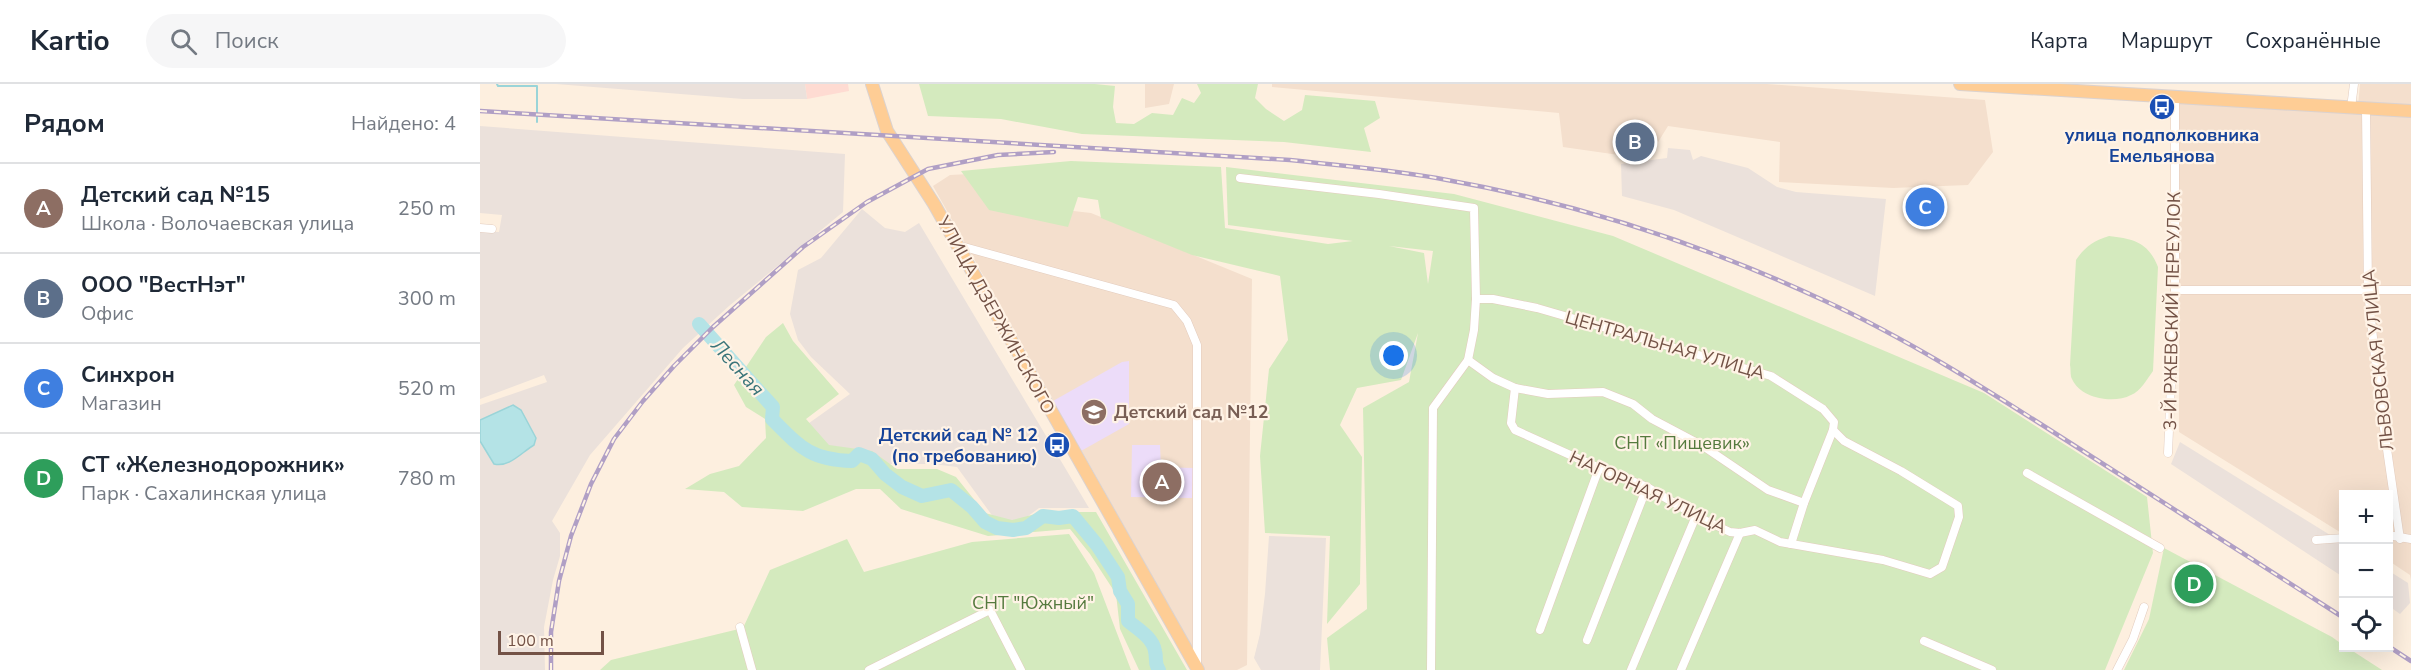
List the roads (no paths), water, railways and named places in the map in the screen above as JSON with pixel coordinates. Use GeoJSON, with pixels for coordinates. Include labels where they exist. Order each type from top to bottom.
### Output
{"type":"FeatureCollection","features":[{"type":"Feature","properties":{"kind":"main road","name":"УЛИЦА ДЗЕРЖИНСКОГО"},"geometry":{"type":"LineString","coordinates":[[872,84],[887,131],[934,204],[1198,669]]}},
{"type":"Feature","properties":{"kind":"main road"},"geometry":{"type":"LineString","coordinates":[[1960,84],[2411,111]]}},
{"type":"Feature","properties":{"kind":"street"},"geometry":{"type":"LineString","coordinates":[[2351,108],[2354,84]]}},
{"type":"Feature","properties":{"kind":"street","name":"3-Й РЖЕВСКИЙ ПЕРЕУЛОК"},"geometry":{"type":"LineString","coordinates":[[2168,453],[2175,290],[2175,98]]}},
{"type":"Feature","properties":{"kind":"street","name":"ЛЬВОВСКАЯ УЛИЦА"},"geometry":{"type":"LineString","coordinates":[[2366,109],[2367,291],[2400,539]]}},
{"type":"Feature","properties":{"kind":"street"},"geometry":{"type":"LineString","coordinates":[[1240,178],[1379,194],[1474,208],[1476,299],[1474,330],[1468,360],[1433,408],[1431,670]]}},
{"type":"Feature","properties":{"kind":"street"},"geometry":{"type":"LineString","coordinates":[[480,228],[492,228]]}},
{"type":"Feature","properties":{"kind":"street"},"geometry":{"type":"LineString","coordinates":[[956,244],[1174,305],[1187,321],[1197,345],[1198,669]]}},
{"type":"Feature","properties":{"kind":"street"},"geometry":{"type":"LineString","coordinates":[[2175,290],[2411,290]]}},
{"type":"Feature","properties":{"kind":"street","name":"ЦЕНТРАЛЬНАЯ УЛИЦА"},"geometry":{"type":"LineString","coordinates":[[1476,299],[1493,299],[1537,308],[1772,376],[1823,410],[1834,422],[1833,430],[1844,441],[1955,502],[1959,510],[1959,517],[1942,567],[1930,574]]}},
{"type":"Feature","properties":{"kind":"street"},"geometry":{"type":"LineString","coordinates":[[1468,360],[1493,378],[1515,388],[1548,394],[1603,392],[1633,404],[1652,419],[1703,446],[1768,490],[1803,503]]}},
{"type":"Feature","properties":{"kind":"street","name":"НАГОРНАЯ УЛИЦА"},"geometry":{"type":"LineString","coordinates":[[1515,388],[1511,423],[1515,430],[1647,487],[1696,516],[1730,532],[1755,530],[1791,544],[1883,560],[1930,574]]}},
{"type":"Feature","properties":{"kind":"street"},"geometry":{"type":"LineString","coordinates":[[1791,544],[1803,503],[1833,430]]}},
{"type":"Feature","properties":{"kind":"street"},"geometry":{"type":"LineString","coordinates":[[1540,630],[1599,468]]}},
{"type":"Feature","properties":{"kind":"street"},"geometry":{"type":"LineString","coordinates":[[2026,473],[2160,548]]}},
{"type":"Feature","properties":{"kind":"street"},"geometry":{"type":"LineString","coordinates":[[1587,640],[1647,487]]}},
{"type":"Feature","properties":{"kind":"street"},"geometry":{"type":"LineString","coordinates":[[1631,670],[1696,516]]}},
{"type":"Feature","properties":{"kind":"street"},"geometry":{"type":"LineString","coordinates":[[1681,670],[1740,533]]}},
{"type":"Feature","properties":{"kind":"street"},"geometry":{"type":"LineString","coordinates":[[2393,537],[2411,539]]}},
{"type":"Feature","properties":{"kind":"street"},"geometry":{"type":"LineString","coordinates":[[2316,540],[2339,538]]}},
{"type":"Feature","properties":{"kind":"street"},"geometry":{"type":"LineString","coordinates":[[2117,670],[2133,639],[2144,607]]}},
{"type":"Feature","properties":{"kind":"street"},"geometry":{"type":"LineString","coordinates":[[869,670],[990,610],[1021,670]]}},
{"type":"Feature","properties":{"kind":"street"},"geometry":{"type":"LineString","coordinates":[[740,627],[752,670]]}},
{"type":"Feature","properties":{"kind":"street"},"geometry":{"type":"LineString","coordinates":[[1924,641],[1992,670]]}},
{"type":"Feature","properties":{"kind":"water"},"geometry":{"type":"Polygon","coordinates":[[[513,405],[521,410],[536,438],[534,445],[510,462],[494,464],[480,441],[480,420],[513,405]]]}},
{"type":"Feature","properties":{"kind":"waterway","name":"Лесная"},"geometry":{"type":"LineString","coordinates":[[497,84],[498,86],[537,86],[537,122]]}},
{"type":"Feature","properties":{"kind":"waterway","name":"Лесная"},"geometry":{"type":"LineString","coordinates":[[699,324],[773,407],[772,419],[790,437],[816,455],[852,461],[859,454],[872,459],[885,474],[902,487],[922,496],[951,490],[972,507],[985,522],[997,528],[1013,530],[1026,528],[1043,516],[1059,518],[1073,516],[1097,545],[1118,577],[1120,591],[1128,604],[1128,621],[1154,646],[1159,670]]}},
{"type":"Feature","properties":{"kind":"railway"},"geometry":{"type":"LineString","coordinates":[[480,111],[1290,160],[1427,177],[1495,190],[1592,214],[1687,244],[1733,262],[1825,301],[1889,333],[2012,406],[2339,615]]}},
{"type":"Feature","properties":{"kind":"railway"},"geometry":{"type":"LineString","coordinates":[[551,670],[551,632],[559,581],[571,536],[591,484],[614,439],[674,366],[713,327],[803,247],[867,202],[928,169],[998,155],[1054,152]]}},
{"type":"Feature","properties":{"kind":"railway"},"geometry":{"type":"LineString","coordinates":[[2393,649],[2411,661]]}},
{"type":"Feature","properties":{"kind":"place","name":"улица подполковника Емельянова"},"geometry":{"type":"Point","coordinates":[2162,107]}},
{"type":"Feature","properties":{"kind":"place","name":"ООО \"ВестНэт\""},"geometry":{"type":"Point","coordinates":[1635,142]}},
{"type":"Feature","properties":{"kind":"place","name":"Синхрон"},"geometry":{"type":"Point","coordinates":[1925,207]}},
{"type":"Feature","properties":{"kind":"place","name":"Детский сад №12"},"geometry":{"type":"Point","coordinates":[1094,412]}},
{"type":"Feature","properties":{"kind":"place","name":"Детский сад № 12 (по требованию)"},"geometry":{"type":"Point","coordinates":[1057,445]}},
{"type":"Feature","properties":{"kind":"place","name":"Детский сад №15"},"geometry":{"type":"Point","coordinates":[1162,482]}},
{"type":"Feature","properties":{"kind":"place","name":"СТ «Железнодорожник»"},"geometry":{"type":"Point","coordinates":[2194,584]}},
{"type":"Feature","properties":{"kind":"park label","name":"СНТ «Пищевик»"},"geometry":{"type":"Point","coordinates":[1682,443]}},
{"type":"Feature","properties":{"kind":"park label","name":"СНТ \"Южный\""},"geometry":{"type":"Point","coordinates":[1033,603]}}]}
